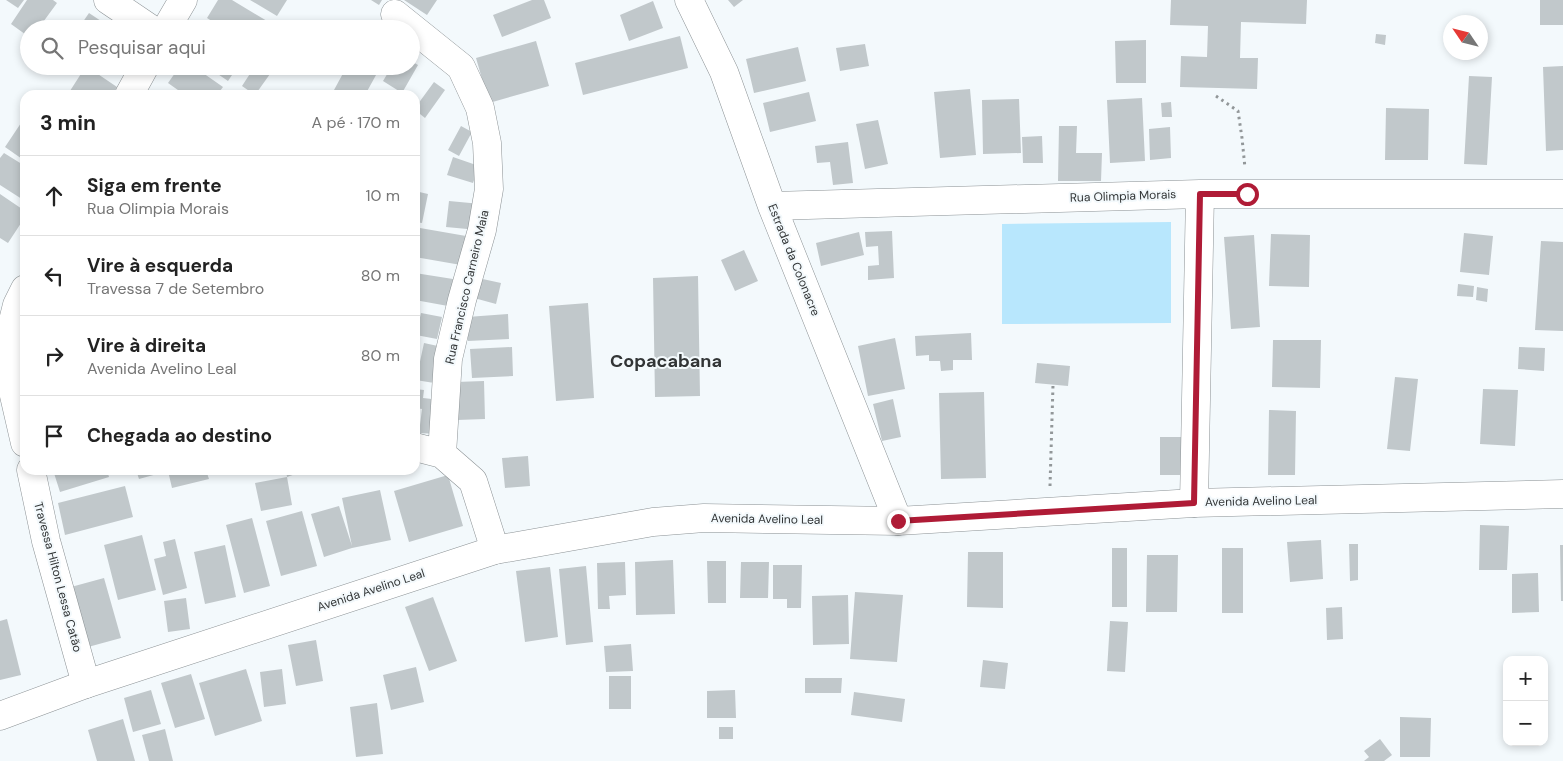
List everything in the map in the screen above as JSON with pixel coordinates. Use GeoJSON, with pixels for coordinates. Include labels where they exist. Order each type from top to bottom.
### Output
{"type":"FeatureCollection","features":[{"type":"Feature","properties":{"kind":"street"},"geometry":{"type":"LineString","coordinates":[[108,0],[138,20]]}},
{"type":"Feature","properties":{"kind":"street"},"geometry":{"type":"LineString","coordinates":[[171,20],[183,0]]}},
{"type":"Feature","properties":{"kind":"street","name":"Estrada da Colonacre"},"geometry":{"type":"LineString","coordinates":[[689,0],[724,72],[772,206],[898,521]]}},
{"type":"Feature","properties":{"kind":"street","name":"Rua Francisco Carneiro Maia"},"geometry":{"type":"LineString","coordinates":[[394,14],[402,20]]}},
{"type":"Feature","properties":{"kind":"street","name":"Rua Francisco Carneiro Maia"},"geometry":{"type":"LineString","coordinates":[[420,35],[461,67],[480,108],[487,143],[490,189],[482,230],[448,359],[442,454]]}},
{"type":"Feature","properties":{"kind":"street"},"geometry":{"type":"LineString","coordinates":[[132,90],[140,75]]}},
{"type":"Feature","properties":{"kind":"street"},"geometry":{"type":"LineString","coordinates":[[1194,503],[1200,194]]}},
{"type":"Feature","properties":{"kind":"street","name":"Rua Olimpia Morais"},"geometry":{"type":"LineString","coordinates":[[772,206],[1200,194],[1563,194]]}},
{"type":"Feature","properties":{"kind":"street"},"geometry":{"type":"LineString","coordinates":[[20,299],[8,341],[10,378],[20,421]]}},
{"type":"Feature","properties":{"kind":"street"},"geometry":{"type":"LineString","coordinates":[[420,448],[442,454],[473,481],[495,550]]}},
{"type":"Feature","properties":{"kind":"street","name":"Travessa Hilton Lessa Catão"},"geometry":{"type":"LineString","coordinates":[[32,475],[46,541],[86,684]]}},
{"type":"Feature","properties":{"kind":"street","name":"Avenida Avelino Leal"},"geometry":{"type":"LineString","coordinates":[[0,716],[86,684],[495,550],[653,522],[704,518],[898,521],[1194,503],[1563,494]]}},
{"type":"Feature","properties":{"kind":"path"},"geometry":{"type":"LineString","coordinates":[[1216,96],[1238,111],[1247,194]]}},
{"type":"Feature","properties":{"kind":"path"},"geometry":{"type":"LineString","coordinates":[[1050,512],[1053,385]]}},
{"type":"Feature","properties":{"kind":"shaded area"},"geometry":{"type":"Polygon","coordinates":[[[1171,222],[1171,323],[1002,324],[1002,224],[1171,222]]]}},
{"type":"Feature","properties":{"kind":"building"},"geometry":{"type":"Polygon","coordinates":[[[6,0],[24,0],[18,8],[6,0]]]}},
{"type":"Feature","properties":{"kind":"building"},"geometry":{"type":"Polygon","coordinates":[[[27,0],[53,0],[57,3],[45,20],[20,20],[20,30],[11,24],[27,0]]]}},
{"type":"Feature","properties":{"kind":"building"},"geometry":{"type":"Polygon","coordinates":[[[218,0],[232,0],[265,20],[210,20],[207,18],[218,0]]]}},
{"type":"Feature","properties":{"kind":"building"},"geometry":{"type":"Polygon","coordinates":[[[250,0],[287,0],[277,16],[250,0]]]}},
{"type":"Feature","properties":{"kind":"building"},"geometry":{"type":"Polygon","coordinates":[[[371,0],[382,0],[379,5],[371,0]]]}},
{"type":"Feature","properties":{"kind":"building"},"geometry":{"type":"Polygon","coordinates":[[[404,0],[437,0],[427,15],[404,0]]]}},
{"type":"Feature","properties":{"kind":"building"},"geometry":{"type":"Polygon","coordinates":[[[532,0],[544,0],[551,18],[502,37],[493,15],[532,0]]]}},
{"type":"Feature","properties":{"kind":"building"},"geometry":{"type":"Polygon","coordinates":[[[728,0],[743,0],[734,7],[728,0]]]}},
{"type":"Feature","properties":{"kind":"building"},"geometry":{"type":"Polygon","coordinates":[[[1171,0],[1307,0],[1306,24],[1241,22],[1240,58],[1258,58],[1257,89],[1180,87],[1181,56],[1207,57],[1208,26],[1170,25],[1171,0]]]}},
{"type":"Feature","properties":{"kind":"building"},"geometry":{"type":"Polygon","coordinates":[[[1540,0],[1563,0],[1563,25],[1540,25],[1540,0]]]}},
{"type":"Feature","properties":{"kind":"building"},"geometry":{"type":"Polygon","coordinates":[[[653,1],[663,28],[629,41],[620,15],[653,1]]]}},
{"type":"Feature","properties":{"kind":"building"},"geometry":{"type":"Polygon","coordinates":[[[89,13],[100,20],[84,20],[89,13]]]}},
{"type":"Feature","properties":{"kind":"building"},"geometry":{"type":"Polygon","coordinates":[[[1376,34],[1386,35],[1385,45],[1375,43],[1376,34]]]}},
{"type":"Feature","properties":{"kind":"building"},"geometry":{"type":"Polygon","coordinates":[[[680,36],[688,68],[583,95],[575,63],[680,36]]]}},
{"type":"Feature","properties":{"kind":"building"},"geometry":{"type":"Polygon","coordinates":[[[1146,40],[1146,83],[1116,83],[1115,41],[1146,40]]]}},
{"type":"Feature","properties":{"kind":"building"},"geometry":{"type":"Polygon","coordinates":[[[536,41],[549,86],[489,103],[476,58],[536,41]]]}},
{"type":"Feature","properties":{"kind":"building"},"geometry":{"type":"Polygon","coordinates":[[[865,44],[869,66],[840,71],[836,48],[865,44]]]}},
{"type":"Feature","properties":{"kind":"building"},"geometry":{"type":"Polygon","coordinates":[[[798,47],[806,81],[754,93],[746,59],[798,47]]]}},
{"type":"Feature","properties":{"kind":"building"},"geometry":{"type":"Polygon","coordinates":[[[1563,66],[1563,150],[1546,151],[1543,67],[1563,66]]]}},
{"type":"Feature","properties":{"kind":"building"},"geometry":{"type":"Polygon","coordinates":[[[80,75],[99,75],[117,87],[115,90],[71,90],[80,75]]]}},
{"type":"Feature","properties":{"kind":"building"},"geometry":{"type":"Polygon","coordinates":[[[174,75],[206,75],[223,87],[221,90],[178,90],[168,83],[174,75]]]}},
{"type":"Feature","properties":{"kind":"building"},"geometry":{"type":"Polygon","coordinates":[[[219,75],[232,75],[228,81],[219,75]]]}},
{"type":"Feature","properties":{"kind":"building"},"geometry":{"type":"Polygon","coordinates":[[[249,75],[269,75],[259,90],[248,90],[242,86],[249,75]]]}},
{"type":"Feature","properties":{"kind":"building"},"geometry":{"type":"Polygon","coordinates":[[[342,75],[376,75],[368,90],[334,90],[342,75]]]}},
{"type":"Feature","properties":{"kind":"building"},"geometry":{"type":"Polygon","coordinates":[[[387,75],[412,75],[404,90],[397,90],[383,81],[387,75]]]}},
{"type":"Feature","properties":{"kind":"building"},"geometry":{"type":"Polygon","coordinates":[[[1469,76],[1492,77],[1487,165],[1464,164],[1469,76]]]}},
{"type":"Feature","properties":{"kind":"building"},"geometry":{"type":"Polygon","coordinates":[[[434,82],[445,90],[425,118],[420,114],[420,101],[434,82]]]}},
{"type":"Feature","properties":{"kind":"building"},"geometry":{"type":"Polygon","coordinates":[[[970,89],[976,155],[940,158],[934,92],[970,89]]]}},
{"type":"Feature","properties":{"kind":"building"},"geometry":{"type":"Polygon","coordinates":[[[809,92],[816,121],[770,132],[763,103],[809,92]]]}},
{"type":"Feature","properties":{"kind":"building"},"geometry":{"type":"Polygon","coordinates":[[[1142,98],[1145,161],[1110,163],[1107,100],[1142,98]]]}},
{"type":"Feature","properties":{"kind":"building"},"geometry":{"type":"Polygon","coordinates":[[[1019,99],[1021,153],[983,154],[982,100],[1019,99]]]}},
{"type":"Feature","properties":{"kind":"building"},"geometry":{"type":"Polygon","coordinates":[[[1171,102],[1172,117],[1162,117],[1161,103],[1171,102]]]}},
{"type":"Feature","properties":{"kind":"building"},"geometry":{"type":"Polygon","coordinates":[[[1386,108],[1429,109],[1428,160],[1385,160],[1386,108]]]}},
{"type":"Feature","properties":{"kind":"building"},"geometry":{"type":"Polygon","coordinates":[[[878,120],[888,164],[865,169],[856,124],[878,120]]]}},
{"type":"Feature","properties":{"kind":"building"},"geometry":{"type":"Polygon","coordinates":[[[20,124],[20,158],[5,147],[20,124]]]}},
{"type":"Feature","properties":{"kind":"building"},"geometry":{"type":"Polygon","coordinates":[[[461,126],[472,132],[459,156],[448,150],[461,126]]]}},
{"type":"Feature","properties":{"kind":"building"},"geometry":{"type":"Polygon","coordinates":[[[1059,126],[1077,126],[1076,153],[1102,153],[1101,181],[1058,181],[1059,126]]]}},
{"type":"Feature","properties":{"kind":"building"},"geometry":{"type":"Polygon","coordinates":[[[1170,127],[1171,158],[1150,160],[1149,129],[1170,127]]]}},
{"type":"Feature","properties":{"kind":"building"},"geometry":{"type":"Polygon","coordinates":[[[1042,136],[1043,163],[1023,163],[1022,137],[1042,136]]]}},
{"type":"Feature","properties":{"kind":"building"},"geometry":{"type":"Polygon","coordinates":[[[848,142],[853,183],[833,185],[830,162],[817,163],[815,146],[848,142]]]}},
{"type":"Feature","properties":{"kind":"building"},"geometry":{"type":"Polygon","coordinates":[[[4,153],[20,163],[20,198],[0,185],[0,158],[4,153]]]}},
{"type":"Feature","properties":{"kind":"building"},"geometry":{"type":"Polygon","coordinates":[[[453,157],[479,166],[473,183],[447,175],[453,157]]]}},
{"type":"Feature","properties":{"kind":"building"},"geometry":{"type":"Polygon","coordinates":[[[420,192],[428,194],[422,223],[420,223],[420,192]]]}},
{"type":"Feature","properties":{"kind":"building"},"geometry":{"type":"Polygon","coordinates":[[[0,194],[20,208],[20,225],[8,243],[0,238],[0,194]]]}},
{"type":"Feature","properties":{"kind":"building"},"geometry":{"type":"Polygon","coordinates":[[[449,201],[481,204],[478,230],[446,227],[449,201]]]}},
{"type":"Feature","properties":{"kind":"building"},"geometry":{"type":"Polygon","coordinates":[[[420,228],[466,236],[461,265],[420,258],[420,228]]]}},
{"type":"Feature","properties":{"kind":"building"},"geometry":{"type":"Polygon","coordinates":[[[892,231],[894,278],[868,280],[868,266],[879,265],[878,246],[866,247],[865,232],[892,231]]]}},
{"type":"Feature","properties":{"kind":"building"},"geometry":{"type":"Polygon","coordinates":[[[859,232],[864,255],[821,266],[816,243],[859,232]]]}},
{"type":"Feature","properties":{"kind":"building"},"geometry":{"type":"Polygon","coordinates":[[[1464,233],[1493,236],[1489,275],[1460,272],[1464,233]]]}},
{"type":"Feature","properties":{"kind":"building"},"geometry":{"type":"Polygon","coordinates":[[[1271,234],[1310,235],[1309,287],[1269,286],[1271,234]]]}},
{"type":"Feature","properties":{"kind":"building"},"geometry":{"type":"Polygon","coordinates":[[[1254,235],[1260,327],[1231,329],[1224,237],[1254,235]]]}},
{"type":"Feature","properties":{"kind":"building"},"geometry":{"type":"Polygon","coordinates":[[[1541,241],[1563,242],[1563,331],[1535,330],[1541,241]]]}},
{"type":"Feature","properties":{"kind":"building"},"geometry":{"type":"Polygon","coordinates":[[[744,250],[758,281],[735,291],[721,260],[744,250]]]}},
{"type":"Feature","properties":{"kind":"building"},"geometry":{"type":"Polygon","coordinates":[[[420,274],[453,279],[448,306],[420,301],[420,274]]]}},
{"type":"Feature","properties":{"kind":"building"},"geometry":{"type":"Polygon","coordinates":[[[698,276],[700,396],[655,397],[653,278],[698,276]]]}},
{"type":"Feature","properties":{"kind":"building"},"geometry":{"type":"Polygon","coordinates":[[[478,278],[501,283],[496,304],[474,298],[478,278]]]}},
{"type":"Feature","properties":{"kind":"building"},"geometry":{"type":"Polygon","coordinates":[[[1458,284],[1474,286],[1473,297],[1457,296],[1458,284]]]}},
{"type":"Feature","properties":{"kind":"building"},"geometry":{"type":"Polygon","coordinates":[[[1477,287],[1488,289],[1487,302],[1476,300],[1477,287]]]}},
{"type":"Feature","properties":{"kind":"building"},"geometry":{"type":"Polygon","coordinates":[[[588,303],[594,398],[556,401],[549,306],[588,303]]]}},
{"type":"Feature","properties":{"kind":"building"},"geometry":{"type":"Polygon","coordinates":[[[421,313],[442,317],[437,339],[420,336],[421,313]]]}},
{"type":"Feature","properties":{"kind":"building"},"geometry":{"type":"Polygon","coordinates":[[[508,314],[509,339],[468,341],[467,317],[508,314]]]}},
{"type":"Feature","properties":{"kind":"building"},"geometry":{"type":"Polygon","coordinates":[[[971,333],[972,360],[953,360],[953,370],[941,371],[940,361],[929,361],[929,355],[916,356],[915,336],[971,333]]]}},
{"type":"Feature","properties":{"kind":"building"},"geometry":{"type":"Polygon","coordinates":[[[895,338],[905,389],[868,396],[858,346],[895,338]]]}},
{"type":"Feature","properties":{"kind":"building"},"geometry":{"type":"Polygon","coordinates":[[[1273,340],[1321,340],[1320,388],[1272,387],[1273,340]]]}},
{"type":"Feature","properties":{"kind":"building"},"geometry":{"type":"Polygon","coordinates":[[[424,343],[447,348],[440,384],[420,381],[420,362],[424,343]]]}},
{"type":"Feature","properties":{"kind":"building"},"geometry":{"type":"Polygon","coordinates":[[[512,347],[513,376],[472,378],[470,349],[512,347]]]}},
{"type":"Feature","properties":{"kind":"building"},"geometry":{"type":"Polygon","coordinates":[[[1519,347],[1545,348],[1544,371],[1518,369],[1519,347]]]}},
{"type":"Feature","properties":{"kind":"building"},"geometry":{"type":"Polygon","coordinates":[[[1037,363],[1070,366],[1068,386],[1035,383],[1037,363]]]}},
{"type":"Feature","properties":{"kind":"building"},"geometry":{"type":"Polygon","coordinates":[[[1395,377],[1418,379],[1410,451],[1387,449],[1395,377]]]}},
{"type":"Feature","properties":{"kind":"building"},"geometry":{"type":"Polygon","coordinates":[[[484,381],[485,419],[457,420],[456,382],[484,381]]]}},
{"type":"Feature","properties":{"kind":"building"},"geometry":{"type":"Polygon","coordinates":[[[1483,389],[1518,390],[1515,446],[1480,444],[1483,389]]]}},
{"type":"Feature","properties":{"kind":"building"},"geometry":{"type":"Polygon","coordinates":[[[420,390],[424,390],[423,398],[441,400],[437,434],[420,433],[422,409],[420,409],[420,390]]]}},
{"type":"Feature","properties":{"kind":"building"},"geometry":{"type":"Polygon","coordinates":[[[984,392],[986,478],[941,479],[939,393],[984,392]]]}},
{"type":"Feature","properties":{"kind":"building"},"geometry":{"type":"Polygon","coordinates":[[[893,399],[901,437],[882,441],[873,404],[893,399]]]}},
{"type":"Feature","properties":{"kind":"building"},"geometry":{"type":"Polygon","coordinates":[[[1269,410],[1296,411],[1295,475],[1268,475],[1269,410]]]}},
{"type":"Feature","properties":{"kind":"building"},"geometry":{"type":"Polygon","coordinates":[[[1160,437],[1185,437],[1184,475],[1160,475],[1160,437]]]}},
{"type":"Feature","properties":{"kind":"building"},"geometry":{"type":"Polygon","coordinates":[[[528,456],[530,486],[505,488],[502,458],[528,456]]]}},
{"type":"Feature","properties":{"kind":"building"},"geometry":{"type":"Polygon","coordinates":[[[55,475],[108,475],[109,477],[60,492],[55,475]]]}},
{"type":"Feature","properties":{"kind":"building"},"geometry":{"type":"Polygon","coordinates":[[[138,475],[154,475],[139,479],[138,475]]]}},
{"type":"Feature","properties":{"kind":"building"},"geometry":{"type":"Polygon","coordinates":[[[169,475],[208,475],[209,479],[172,488],[169,475]]]}},
{"type":"Feature","properties":{"kind":"building"},"geometry":{"type":"Polygon","coordinates":[[[448,475],[463,526],[409,542],[394,491],[448,475]]]}},
{"type":"Feature","properties":{"kind":"building"},"geometry":{"type":"Polygon","coordinates":[[[287,477],[292,505],[261,511],[255,483],[287,477]]]}},
{"type":"Feature","properties":{"kind":"building"},"geometry":{"type":"Polygon","coordinates":[[[125,486],[133,517],[65,535],[58,503],[125,486]]]}},
{"type":"Feature","properties":{"kind":"building"},"geometry":{"type":"Polygon","coordinates":[[[380,490],[391,540],[352,548],[324,557],[311,514],[339,506],[352,546],[342,498],[380,490]]]}},
{"type":"Feature","properties":{"kind":"building"},"geometry":{"type":"Polygon","coordinates":[[[302,511],[317,566],[281,576],[266,521],[302,511]]]}},
{"type":"Feature","properties":{"kind":"building"},"geometry":{"type":"Polygon","coordinates":[[[252,518],[270,586],[244,593],[226,525],[252,518]]]}},
{"type":"Feature","properties":{"kind":"building"},"geometry":{"type":"Polygon","coordinates":[[[1480,525],[1509,526],[1507,570],[1479,570],[1480,525]]]}},
{"type":"Feature","properties":{"kind":"building"},"geometry":{"type":"Polygon","coordinates":[[[142,535],[156,590],[118,600],[104,545],[142,535]]]}},
{"type":"Feature","properties":{"kind":"building"},"geometry":{"type":"Polygon","coordinates":[[[175,539],[187,588],[163,595],[154,559],[166,556],[163,542],[175,539]]]}},
{"type":"Feature","properties":{"kind":"building"},"geometry":{"type":"Polygon","coordinates":[[[1321,540],[1323,579],[1290,582],[1287,542],[1321,540]]]}},
{"type":"Feature","properties":{"kind":"building"},"geometry":{"type":"Polygon","coordinates":[[[1349,544],[1358,544],[1358,580],[1350,581],[1349,544]]]}},
{"type":"Feature","properties":{"kind":"building"},"geometry":{"type":"Polygon","coordinates":[[[225,545],[236,597],[205,604],[194,552],[225,545]]]}},
{"type":"Feature","properties":{"kind":"building"},"geometry":{"type":"Polygon","coordinates":[[[1560,545],[1563,545],[1563,601],[1561,601],[1560,545]]]}},
{"type":"Feature","properties":{"kind":"building"},"geometry":{"type":"Polygon","coordinates":[[[1112,548],[1127,548],[1127,607],[1112,607],[1112,548]]]}},
{"type":"Feature","properties":{"kind":"building"},"geometry":{"type":"Polygon","coordinates":[[[1222,548],[1243,548],[1243,613],[1222,613],[1222,548]]]}},
{"type":"Feature","properties":{"kind":"building"},"geometry":{"type":"Polygon","coordinates":[[[968,552],[1003,552],[1003,608],[967,607],[968,552]]]}},
{"type":"Feature","properties":{"kind":"building"},"geometry":{"type":"Polygon","coordinates":[[[1147,555],[1178,555],[1177,612],[1146,612],[1147,555]]]}},
{"type":"Feature","properties":{"kind":"building"},"geometry":{"type":"Polygon","coordinates":[[[673,560],[675,614],[636,615],[635,562],[673,560]]]}},
{"type":"Feature","properties":{"kind":"building"},"geometry":{"type":"Polygon","coordinates":[[[707,561],[726,561],[726,603],[708,603],[707,561]]]}},
{"type":"Feature","properties":{"kind":"building"},"geometry":{"type":"Polygon","coordinates":[[[625,562],[626,595],[609,596],[610,609],[598,609],[597,563],[625,562]]]}},
{"type":"Feature","properties":{"kind":"building"},"geometry":{"type":"Polygon","coordinates":[[[741,562],[769,562],[768,598],[740,598],[741,562]]]}},
{"type":"Feature","properties":{"kind":"building"},"geometry":{"type":"Polygon","coordinates":[[[773,565],[802,565],[801,608],[787,608],[787,599],[773,599],[773,565]]]}},
{"type":"Feature","properties":{"kind":"building"},"geometry":{"type":"Polygon","coordinates":[[[586,566],[593,642],[566,645],[559,569],[586,566]]]}},
{"type":"Feature","properties":{"kind":"building"},"geometry":{"type":"Polygon","coordinates":[[[550,567],[558,637],[525,642],[516,571],[550,567]]]}},
{"type":"Feature","properties":{"kind":"building"},"geometry":{"type":"Polygon","coordinates":[[[1538,573],[1539,612],[1512,613],[1512,574],[1538,573]]]}},
{"type":"Feature","properties":{"kind":"building"},"geometry":{"type":"Polygon","coordinates":[[[104,578],[121,638],[88,647],[71,587],[104,578]]]}},
{"type":"Feature","properties":{"kind":"building"},"geometry":{"type":"Polygon","coordinates":[[[855,592],[903,595],[897,662],[850,659],[855,592]]]}},
{"type":"Feature","properties":{"kind":"building"},"geometry":{"type":"Polygon","coordinates":[[[848,595],[849,644],[813,645],[812,596],[848,595]]]}},
{"type":"Feature","properties":{"kind":"building"},"geometry":{"type":"Polygon","coordinates":[[[433,597],[457,661],[429,671],[405,607],[433,597]]]}},
{"type":"Feature","properties":{"kind":"building"},"geometry":{"type":"Polygon","coordinates":[[[186,598],[190,629],[168,632],[164,601],[186,598]]]}},
{"type":"Feature","properties":{"kind":"building"},"geometry":{"type":"Polygon","coordinates":[[[1342,607],[1343,639],[1327,640],[1326,608],[1342,607]]]}},
{"type":"Feature","properties":{"kind":"building"},"geometry":{"type":"Polygon","coordinates":[[[7,619],[21,675],[0,680],[0,621],[7,619]]]}},
{"type":"Feature","properties":{"kind":"building"},"geometry":{"type":"Polygon","coordinates":[[[1110,621],[1128,622],[1125,672],[1107,671],[1110,621]]]}},
{"type":"Feature","properties":{"kind":"building"},"geometry":{"type":"Polygon","coordinates":[[[316,640],[323,681],[296,686],[288,645],[316,640]]]}},
{"type":"Feature","properties":{"kind":"building"},"geometry":{"type":"Polygon","coordinates":[[[631,644],[633,671],[606,672],[604,646],[631,644]]]}},
{"type":"Feature","properties":{"kind":"building"},"geometry":{"type":"Polygon","coordinates":[[[983,660],[1008,663],[1005,689],[980,687],[983,660]]]}},
{"type":"Feature","properties":{"kind":"building"},"geometry":{"type":"Polygon","coordinates":[[[416,667],[424,702],[391,710],[383,675],[416,667]]]}},
{"type":"Feature","properties":{"kind":"building"},"geometry":{"type":"Polygon","coordinates":[[[246,669],[262,721],[215,736],[199,683],[246,669]]]}},
{"type":"Feature","properties":{"kind":"building"},"geometry":{"type":"Polygon","coordinates":[[[282,669],[286,704],[264,707],[260,672],[282,669]]]}},
{"type":"Feature","properties":{"kind":"building"},"geometry":{"type":"Polygon","coordinates":[[[191,674],[205,719],[175,728],[161,683],[191,674]]]}},
{"type":"Feature","properties":{"kind":"building"},"geometry":{"type":"Polygon","coordinates":[[[609,676],[631,676],[631,709],[609,709],[609,676]]]}},
{"type":"Feature","properties":{"kind":"building"},"geometry":{"type":"Polygon","coordinates":[[[805,678],[842,678],[841,693],[805,693],[805,678]]]}},
{"type":"Feature","properties":{"kind":"building"},"geometry":{"type":"Polygon","coordinates":[[[151,690],[161,724],[133,732],[124,698],[151,690]]]}},
{"type":"Feature","properties":{"kind":"building"},"geometry":{"type":"Polygon","coordinates":[[[735,690],[736,718],[707,718],[707,691],[735,690]]]}},
{"type":"Feature","properties":{"kind":"building"},"geometry":{"type":"Polygon","coordinates":[[[854,692],[905,699],[902,722],[851,715],[854,692]]]}},
{"type":"Feature","properties":{"kind":"building"},"geometry":{"type":"Polygon","coordinates":[[[377,703],[383,754],[356,757],[350,707],[377,703]]]}},
{"type":"Feature","properties":{"kind":"building"},"geometry":{"type":"Polygon","coordinates":[[[1400,717],[1431,718],[1430,757],[1400,757],[1400,717]]]}},
{"type":"Feature","properties":{"kind":"building"},"geometry":{"type":"Polygon","coordinates":[[[123,719],[135,761],[97,761],[88,730],[123,719]]]}},
{"type":"Feature","properties":{"kind":"building"},"geometry":{"type":"Polygon","coordinates":[[[719,727],[733,727],[733,739],[719,739],[719,727]]]}},
{"type":"Feature","properties":{"kind":"building"},"geometry":{"type":"Polygon","coordinates":[[[165,729],[173,761],[149,761],[142,735],[165,729]]]}},
{"type":"Feature","properties":{"kind":"building"},"geometry":{"type":"Polygon","coordinates":[[[1380,739],[1392,755],[1384,761],[1364,761],[1369,757],[1364,751],[1380,739]]]}},
{"type":"Feature","properties":{"kind":"district","name":"Copacabana"},"geometry":{"type":"Point","coordinates":[666,361]}},
{"type":"Feature","properties":{"kind":"route"},"geometry":{"type":"LineString","coordinates":[[898,521],[1194,503],[1200,194],[1247,194]]}}]}
